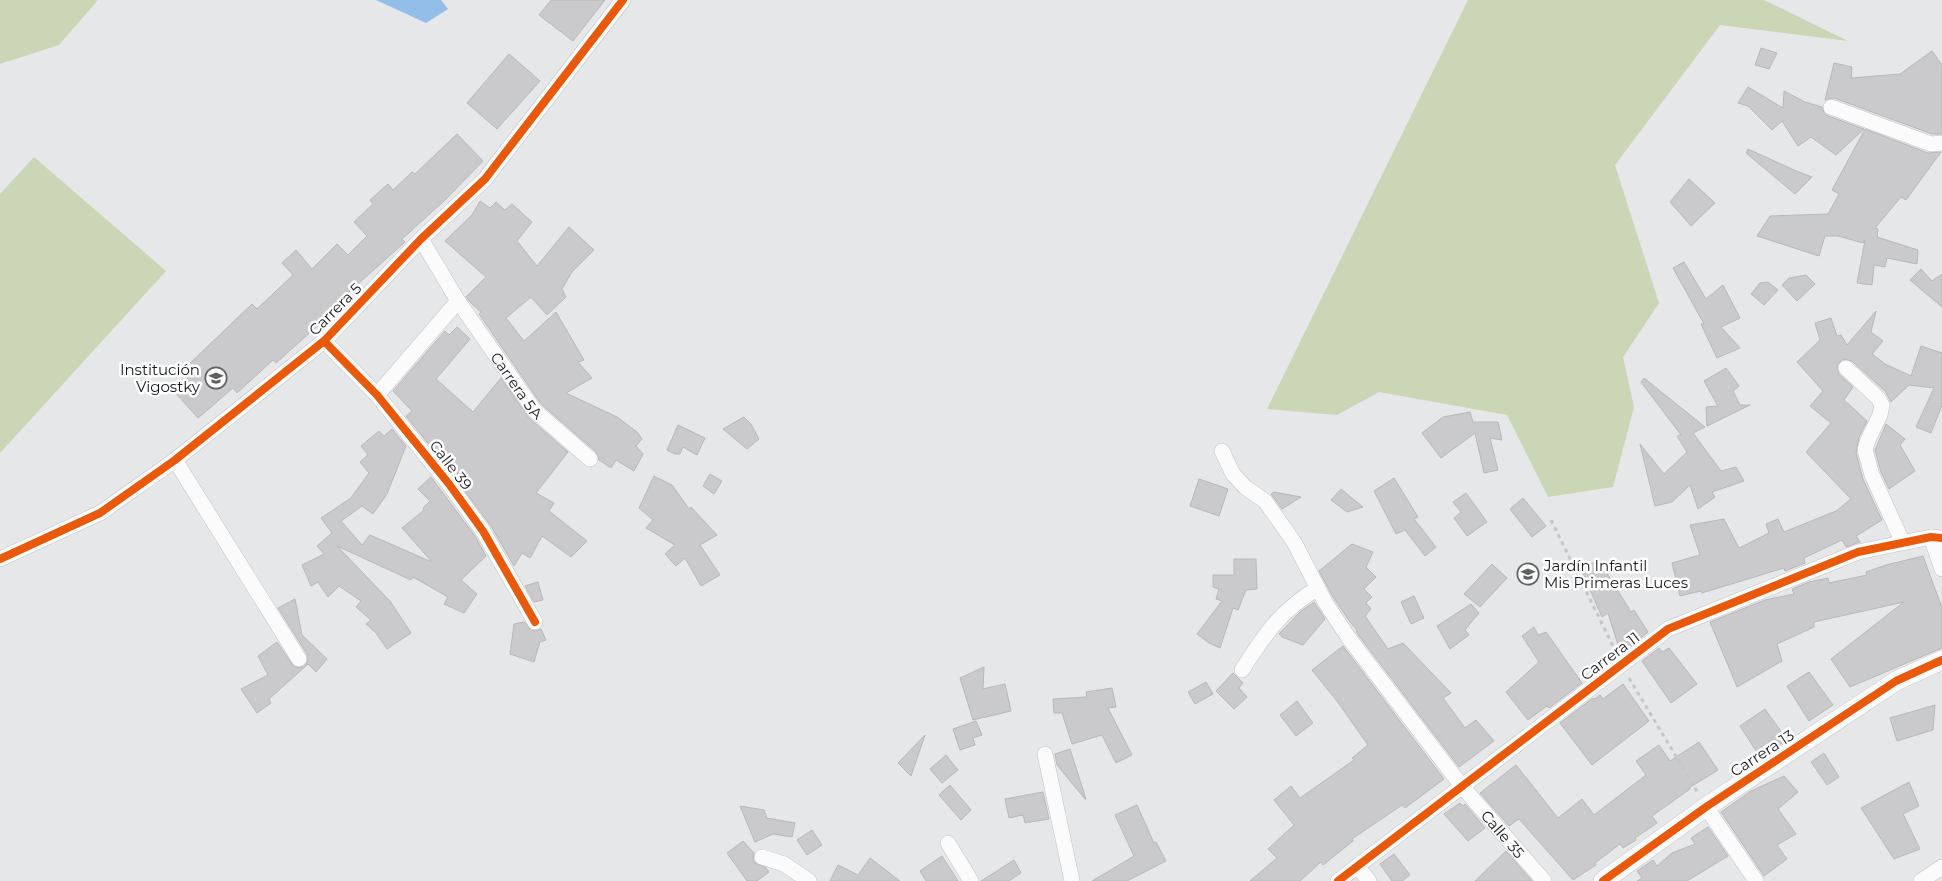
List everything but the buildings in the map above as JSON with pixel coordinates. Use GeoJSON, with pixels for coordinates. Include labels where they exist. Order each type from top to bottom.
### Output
{"type":"FeatureCollection","features":[{"type":"Feature","properties":{"kind":"street","name":"Carrera 5"},"geometry":{"type":"LineString","coordinates":[[0,559],[100,513],[175,460],[324,341],[421,240],[485,179],[623,0]]}},
{"type":"Feature","properties":{"kind":"street"},"geometry":{"type":"LineString","coordinates":[[1831,107],[1930,144],[1942,143]]}},
{"type":"Feature","properties":{"kind":"street","name":"Carrera 5A"},"geometry":{"type":"LineString","coordinates":[[421,240],[458,301],[534,410],[590,459]]}},
{"type":"Feature","properties":{"kind":"street"},"geometry":{"type":"LineString","coordinates":[[377,395],[458,301]]}},
{"type":"Feature","properties":{"kind":"street","name":"Calle 39"},"geometry":{"type":"LineString","coordinates":[[324,341],[377,395],[449,484],[483,531],[535,622]]}},
{"type":"Feature","properties":{"kind":"street"},"geometry":{"type":"LineString","coordinates":[[1846,368],[1878,398],[1882,405],[1880,415],[1865,450],[1872,475],[1902,543]]}},
{"type":"Feature","properties":{"kind":"street","name":"Calle 35"},"geometry":{"type":"LineString","coordinates":[[1222,451],[1233,474],[1245,487],[1265,501],[1289,535],[1325,602],[1348,637],[1461,786],[1544,881]]}},
{"type":"Feature","properties":{"kind":"street"},"geometry":{"type":"LineString","coordinates":[[175,460],[299,659]]}},
{"type":"Feature","properties":{"kind":"street"},"geometry":{"type":"LineString","coordinates":[[1937,538],[1942,568]]}},
{"type":"Feature","properties":{"kind":"street","name":"Carrera 11"},"geometry":{"type":"LineString","coordinates":[[1338,881],[1668,629],[1858,552],[1937,538]]}},
{"type":"Feature","properties":{"kind":"street"},"geometry":{"type":"LineString","coordinates":[[1242,670],[1264,635],[1281,616],[1297,600],[1318,588]]}},
{"type":"Feature","properties":{"kind":"street","name":"Carrera 13"},"geometry":{"type":"LineString","coordinates":[[1603,881],[1706,807],[1896,681],[1942,660]]}},
{"type":"Feature","properties":{"kind":"street"},"geometry":{"type":"LineString","coordinates":[[1046,754],[1072,881]]}},
{"type":"Feature","properties":{"kind":"street"},"geometry":{"type":"LineString","coordinates":[[1706,807],[1756,881]]}},
{"type":"Feature","properties":{"kind":"street"},"geometry":{"type":"LineString","coordinates":[[948,843],[971,881]]}},
{"type":"Feature","properties":{"kind":"street"},"geometry":{"type":"LineString","coordinates":[[762,857],[784,864],[809,881]]}},
{"type":"Feature","properties":{"kind":"street"},"geometry":{"type":"LineString","coordinates":[[1356,866],[1368,881]]}},
{"type":"Feature","properties":{"kind":"street"},"geometry":{"type":"LineString","coordinates":[[1922,881],[1939,873]]}},
{"type":"Feature","properties":{"kind":"green space"},"geometry":{"type":"Polygon","coordinates":[[[0,0],[98,0],[59,45],[0,64],[0,0]]]}},
{"type":"Feature","properties":{"kind":"green space"},"geometry":{"type":"Polygon","coordinates":[[[1468,0],[1764,0],[1848,41],[1720,25],[1615,165],[1659,303],[1623,357],[1634,407],[1613,487],[1548,497],[1507,415],[1379,392],[1337,415],[1267,409],[1468,0]]]}},
{"type":"Feature","properties":{"kind":"green space"},"geometry":{"type":"Polygon","coordinates":[[[34,157],[166,271],[0,453],[0,194],[34,157]]]}},
{"type":"Feature","properties":{"kind":"water"},"geometry":{"type":"Polygon","coordinates":[[[376,0],[441,0],[448,9],[426,23],[376,0]]]}},
{"type":"Feature","properties":{"kind":"cycle path"},"geometry":{"type":"LineString","coordinates":[[0,559],[100,513],[175,460],[324,341],[421,239],[485,179],[623,0]]}},
{"type":"Feature","properties":{"kind":"cycle path"},"geometry":{"type":"LineString","coordinates":[[324,341],[377,395],[449,484],[483,531],[535,622]]}},
{"type":"Feature","properties":{"kind":"cycle path"},"geometry":{"type":"LineString","coordinates":[[1338,881],[1668,629],[1858,552],[1931,537],[1942,538]]}},
{"type":"Feature","properties":{"kind":"cycle path"},"geometry":{"type":"LineString","coordinates":[[1603,881],[1706,807],[1896,681],[1942,660]]}},
{"type":"Feature","properties":{"kind":"place","name":"Institución Vigostky"},"geometry":{"type":"Point","coordinates":[216,378]}},
{"type":"Feature","properties":{"kind":"place","name":"Jardín Infantil Mis Primeras Luces"},"geometry":{"type":"Point","coordinates":[1528,574]}}]}
